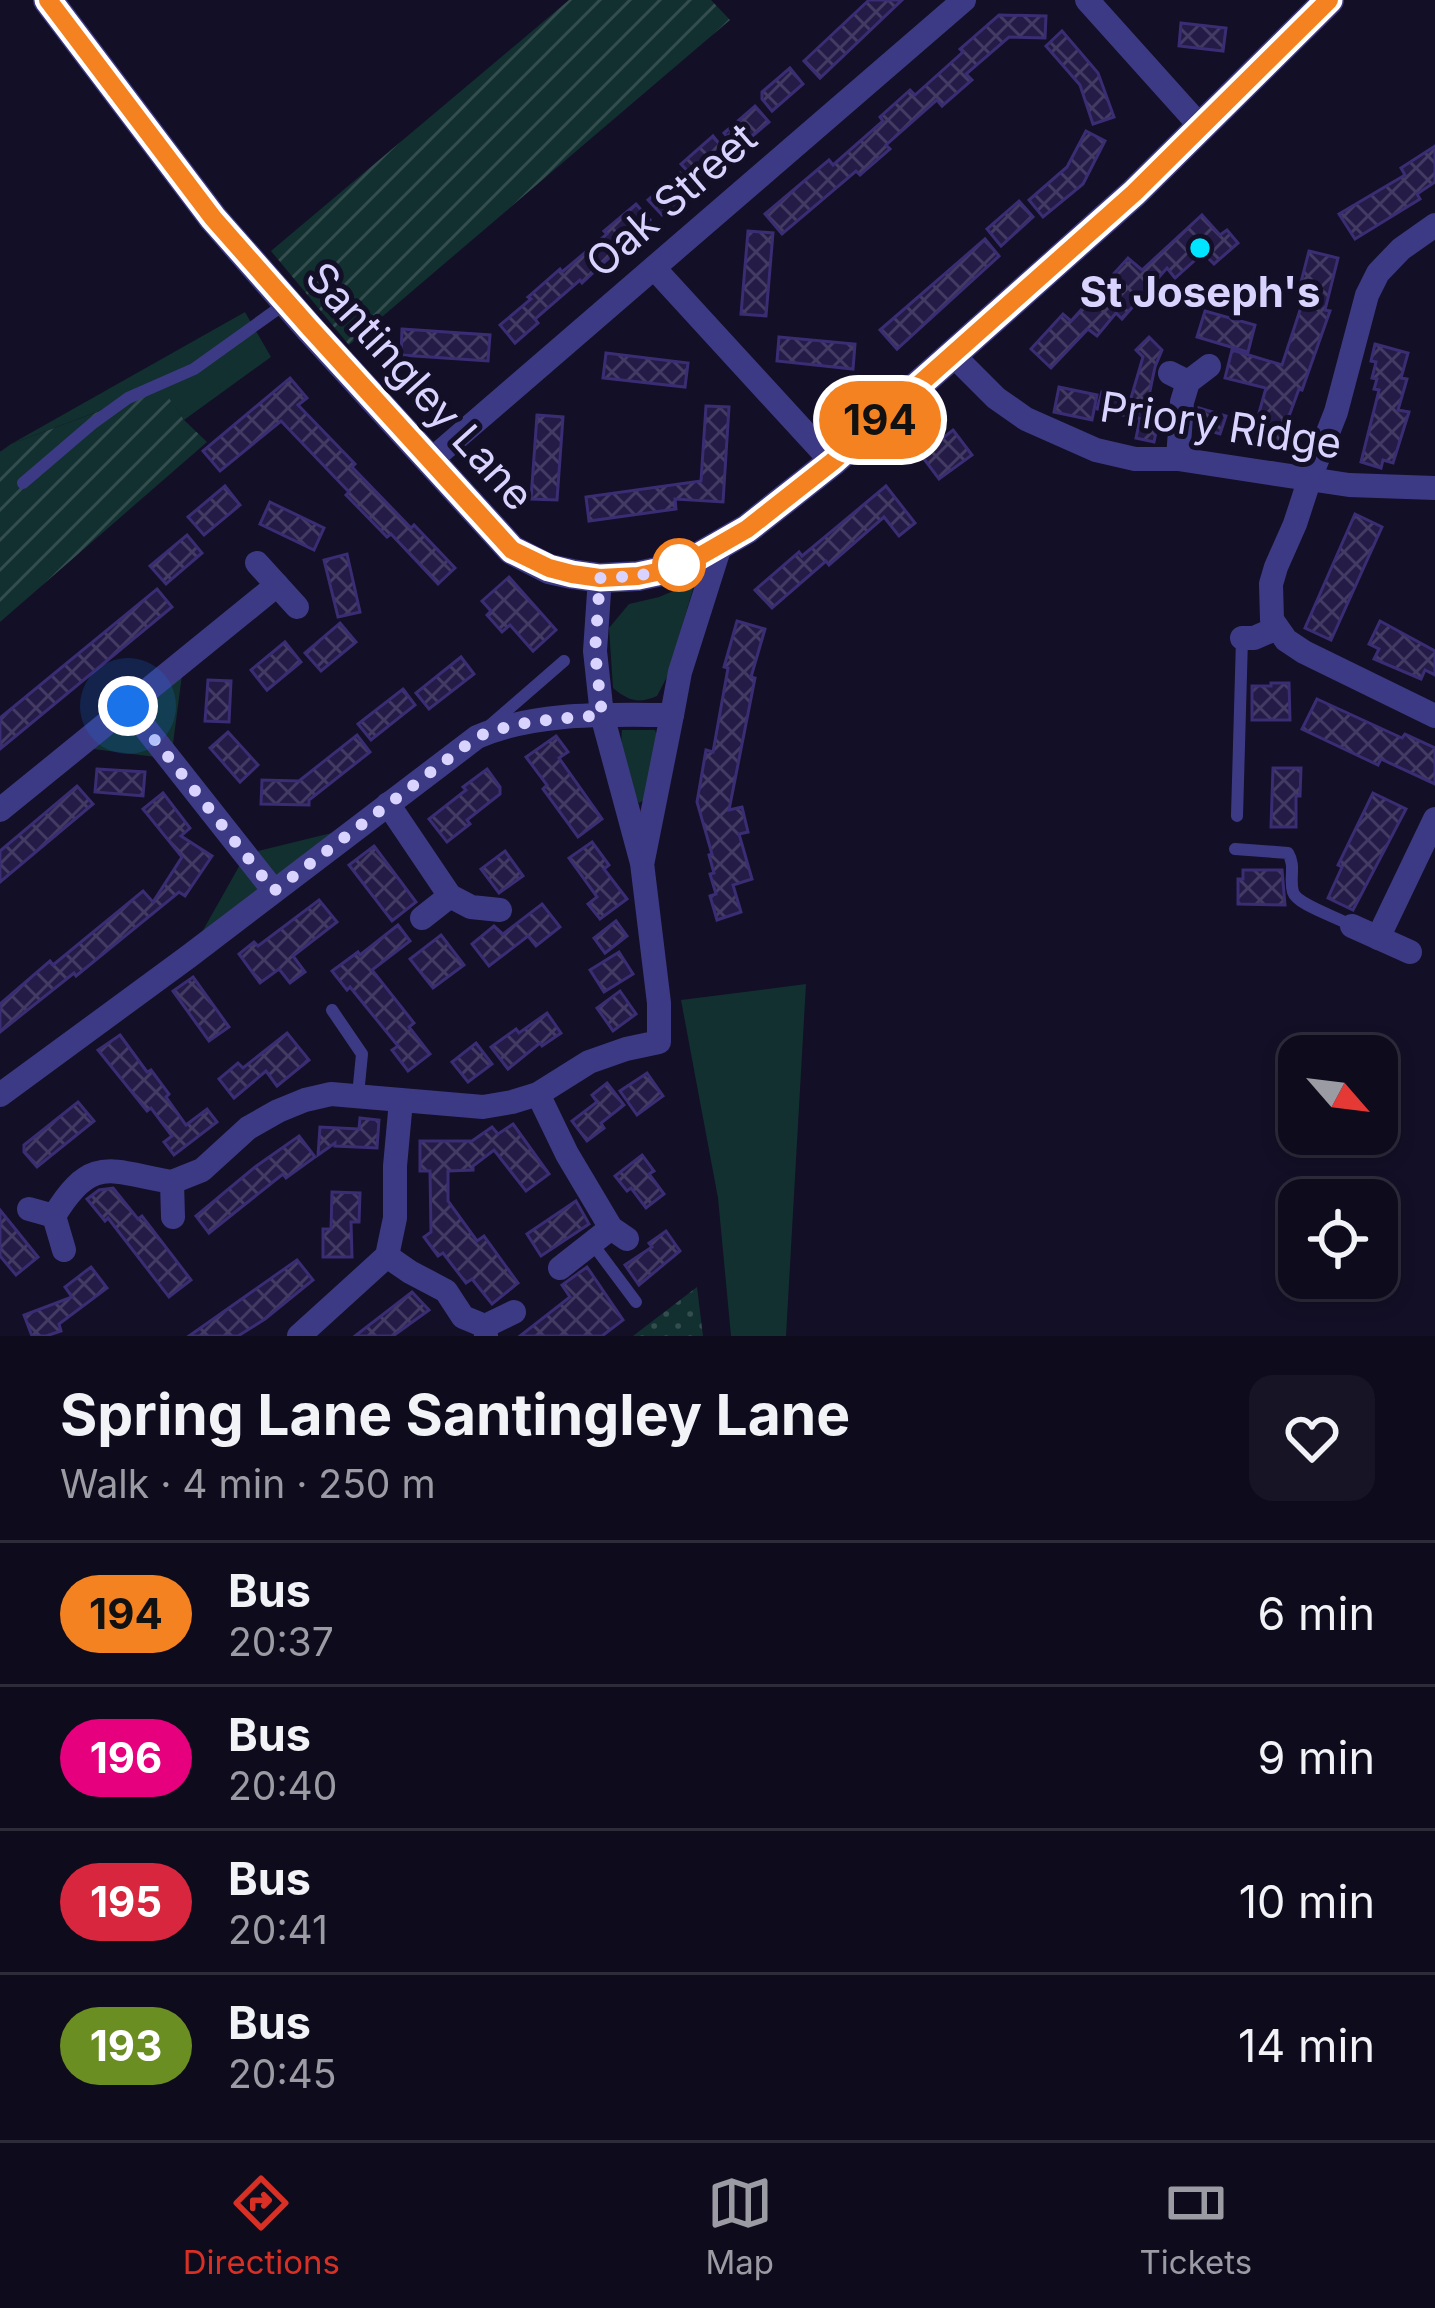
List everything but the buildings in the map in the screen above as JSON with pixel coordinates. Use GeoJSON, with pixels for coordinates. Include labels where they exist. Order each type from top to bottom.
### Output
{"type":"FeatureCollection","features":[{"type":"Feature","properties":{"kind":"street","name":"Santingley Lane"},"geometry":{"type":"LineString","coordinates":[[48,0],[213,218],[512,550],[549,568],[600,578],[666,570],[720,545],[832,462],[1134,193],[1330,0]]}},
{"type":"Feature","properties":{"kind":"street","name":"Oak Street"},"geometry":{"type":"LineString","coordinates":[[430,460],[964,0]]}},
{"type":"Feature","properties":{"kind":"street"},"geometry":{"type":"LineString","coordinates":[[1087,0],[1202,128]]}},
{"type":"Feature","properties":{"kind":"street"},"geometry":{"type":"LineString","coordinates":[[1435,225],[1378,273],[1367,295],[1343,392],[1271,584],[1272,620],[1286,640],[1435,716]]}},
{"type":"Feature","properties":{"kind":"street"},"geometry":{"type":"LineString","coordinates":[[654,268],[832,462]]}},
{"type":"Feature","properties":{"kind":"street","name":"Priory Ridge"},"geometry":{"type":"LineString","coordinates":[[952,355],[996,398],[1026,419],[1096,450],[1135,459],[1178,459],[1366,487],[1435,488]]}},
{"type":"Feature","properties":{"kind":"street"},"geometry":{"type":"LineString","coordinates":[[1178,459],[1179,378],[1209,366]]}},
{"type":"Feature","properties":{"kind":"street"},"geometry":{"type":"LineString","coordinates":[[642,863],[680,672],[720,545]]}},
{"type":"Feature","properties":{"kind":"street"},"geometry":{"type":"LineString","coordinates":[[257,563],[297,607]]}},
{"type":"Feature","properties":{"kind":"street"},"geometry":{"type":"LineString","coordinates":[[64,1250],[41,1213],[86,1176],[125,1171],[172,1183],[202,1170],[248,1128],[278,1111],[331,1094],[483,1107],[538,1094],[589,1062],[659,1042],[659,1003],[642,863],[602,715],[595,651],[600,578]]}},
{"type":"Feature","properties":{"kind":"street"},"geometry":{"type":"LineString","coordinates":[[0,810],[277,585]]}},
{"type":"Feature","properties":{"kind":"street"},"geometry":{"type":"LineString","coordinates":[[1242,638],[1277,628]]}},
{"type":"Feature","properties":{"kind":"street"},"geometry":{"type":"LineString","coordinates":[[128,706],[274,891]]}},
{"type":"Feature","properties":{"kind":"street"},"geometry":{"type":"LineString","coordinates":[[0,1095],[477,737],[532,721],[673,715]]}},
{"type":"Feature","properties":{"kind":"street"},"geometry":{"type":"LineString","coordinates":[[388,804],[450,896],[471,907],[500,910]]}},
{"type":"Feature","properties":{"kind":"street"},"geometry":{"type":"LineString","coordinates":[[1378,938],[1435,819]]}},
{"type":"Feature","properties":{"kind":"street"},"geometry":{"type":"LineString","coordinates":[[422,919],[450,896]]}},
{"type":"Feature","properties":{"kind":"street"},"geometry":{"type":"LineString","coordinates":[[1352,926],[1410,952]]}},
{"type":"Feature","properties":{"kind":"street"},"geometry":{"type":"LineString","coordinates":[[538,1094],[610,1236],[560,1268]]}},
{"type":"Feature","properties":{"kind":"street"},"geometry":{"type":"LineString","coordinates":[[299,1336],[387,1256],[395,1218],[401,1101]]}},
{"type":"Feature","properties":{"kind":"street"},"geometry":{"type":"LineString","coordinates":[[172,1183],[173,1217]]}},
{"type":"Feature","properties":{"kind":"street"},"geometry":{"type":"LineString","coordinates":[[387,1256],[446,1291],[463,1317],[486,1331],[514,1312]]}},
{"type":"Feature","properties":{"kind":"lane"},"geometry":{"type":"LineString","coordinates":[[23,483],[128,398],[194,369],[287,302]]}},
{"type":"Feature","properties":{"kind":"lane"},"geometry":{"type":"LineString","coordinates":[[1237,816],[1242,638]]}},
{"type":"Feature","properties":{"kind":"lane"},"geometry":{"type":"LineString","coordinates":[[477,737],[564,661]]}},
{"type":"Feature","properties":{"kind":"lane"},"geometry":{"type":"LineString","coordinates":[[1234,849],[1288,853],[1298,901],[1352,926]]}},
{"type":"Feature","properties":{"kind":"lane"},"geometry":{"type":"LineString","coordinates":[[332,1010],[362,1054],[358,1095]]}},
{"type":"Feature","properties":{"kind":"lane"},"geometry":{"type":"LineString","coordinates":[[610,1236],[636,1302]]}},
{"type":"Feature","properties":{"kind":"green space"},"geometry":{"type":"Polygon","coordinates":[[[569,0],[711,0],[730,20],[349,345],[271,251],[569,0]]]}},
{"type":"Feature","properties":{"kind":"green space"},"geometry":{"type":"Polygon","coordinates":[[[245,312],[271,357],[184,420],[161,388],[11,444],[245,312]]]}},
{"type":"Feature","properties":{"kind":"green space"},"geometry":{"type":"Polygon","coordinates":[[[162,388],[207,442],[0,622],[0,452],[162,388]]]}},
{"type":"Feature","properties":{"kind":"green space"},"geometry":{"type":"Polygon","coordinates":[[[695,582],[668,675],[657,696],[634,700],[624,696],[613,688],[609,628],[629,604],[695,582]]]}},
{"type":"Feature","properties":{"kind":"green space"},"geometry":{"type":"Polygon","coordinates":[[[184,660],[171,759],[78,747],[184,660]]]}},
{"type":"Feature","properties":{"kind":"green space"},"geometry":{"type":"Polygon","coordinates":[[[622,730],[655,730],[658,738],[649,797],[639,803],[625,768],[622,730]]]}},
{"type":"Feature","properties":{"kind":"green space"},"geometry":{"type":"Polygon","coordinates":[[[360,826],[188,957],[246,854],[360,826]]]}},
{"type":"Feature","properties":{"kind":"green space"},"geometry":{"type":"Polygon","coordinates":[[[806,984],[786,1336],[731,1336],[718,1198],[681,1000],[806,984]]]}},
{"type":"Feature","properties":{"kind":"green space"},"geometry":{"type":"Polygon","coordinates":[[[697,1287],[703,1336],[633,1336],[697,1287]]]}},
{"type":"Feature","properties":{"kind":"bus line","name":"194"},"geometry":{"type":"LineString","coordinates":[[48,0],[213,218],[512,550],[549,568],[600,578],[638,576],[693,560],[747,529],[832,462],[1134,193],[1329,0]]}},
{"type":"Feature","properties":{"kind":"place","name":"St Joseph's"},"geometry":{"type":"Point","coordinates":[1200,248]}},
{"type":"Feature","properties":{"kind":"route"},"geometry":{"type":"LineString","coordinates":[[128,706],[274,891],[477,737],[532,721],[602,715],[595,651],[600,578],[638,576],[679,565]]}}]}
